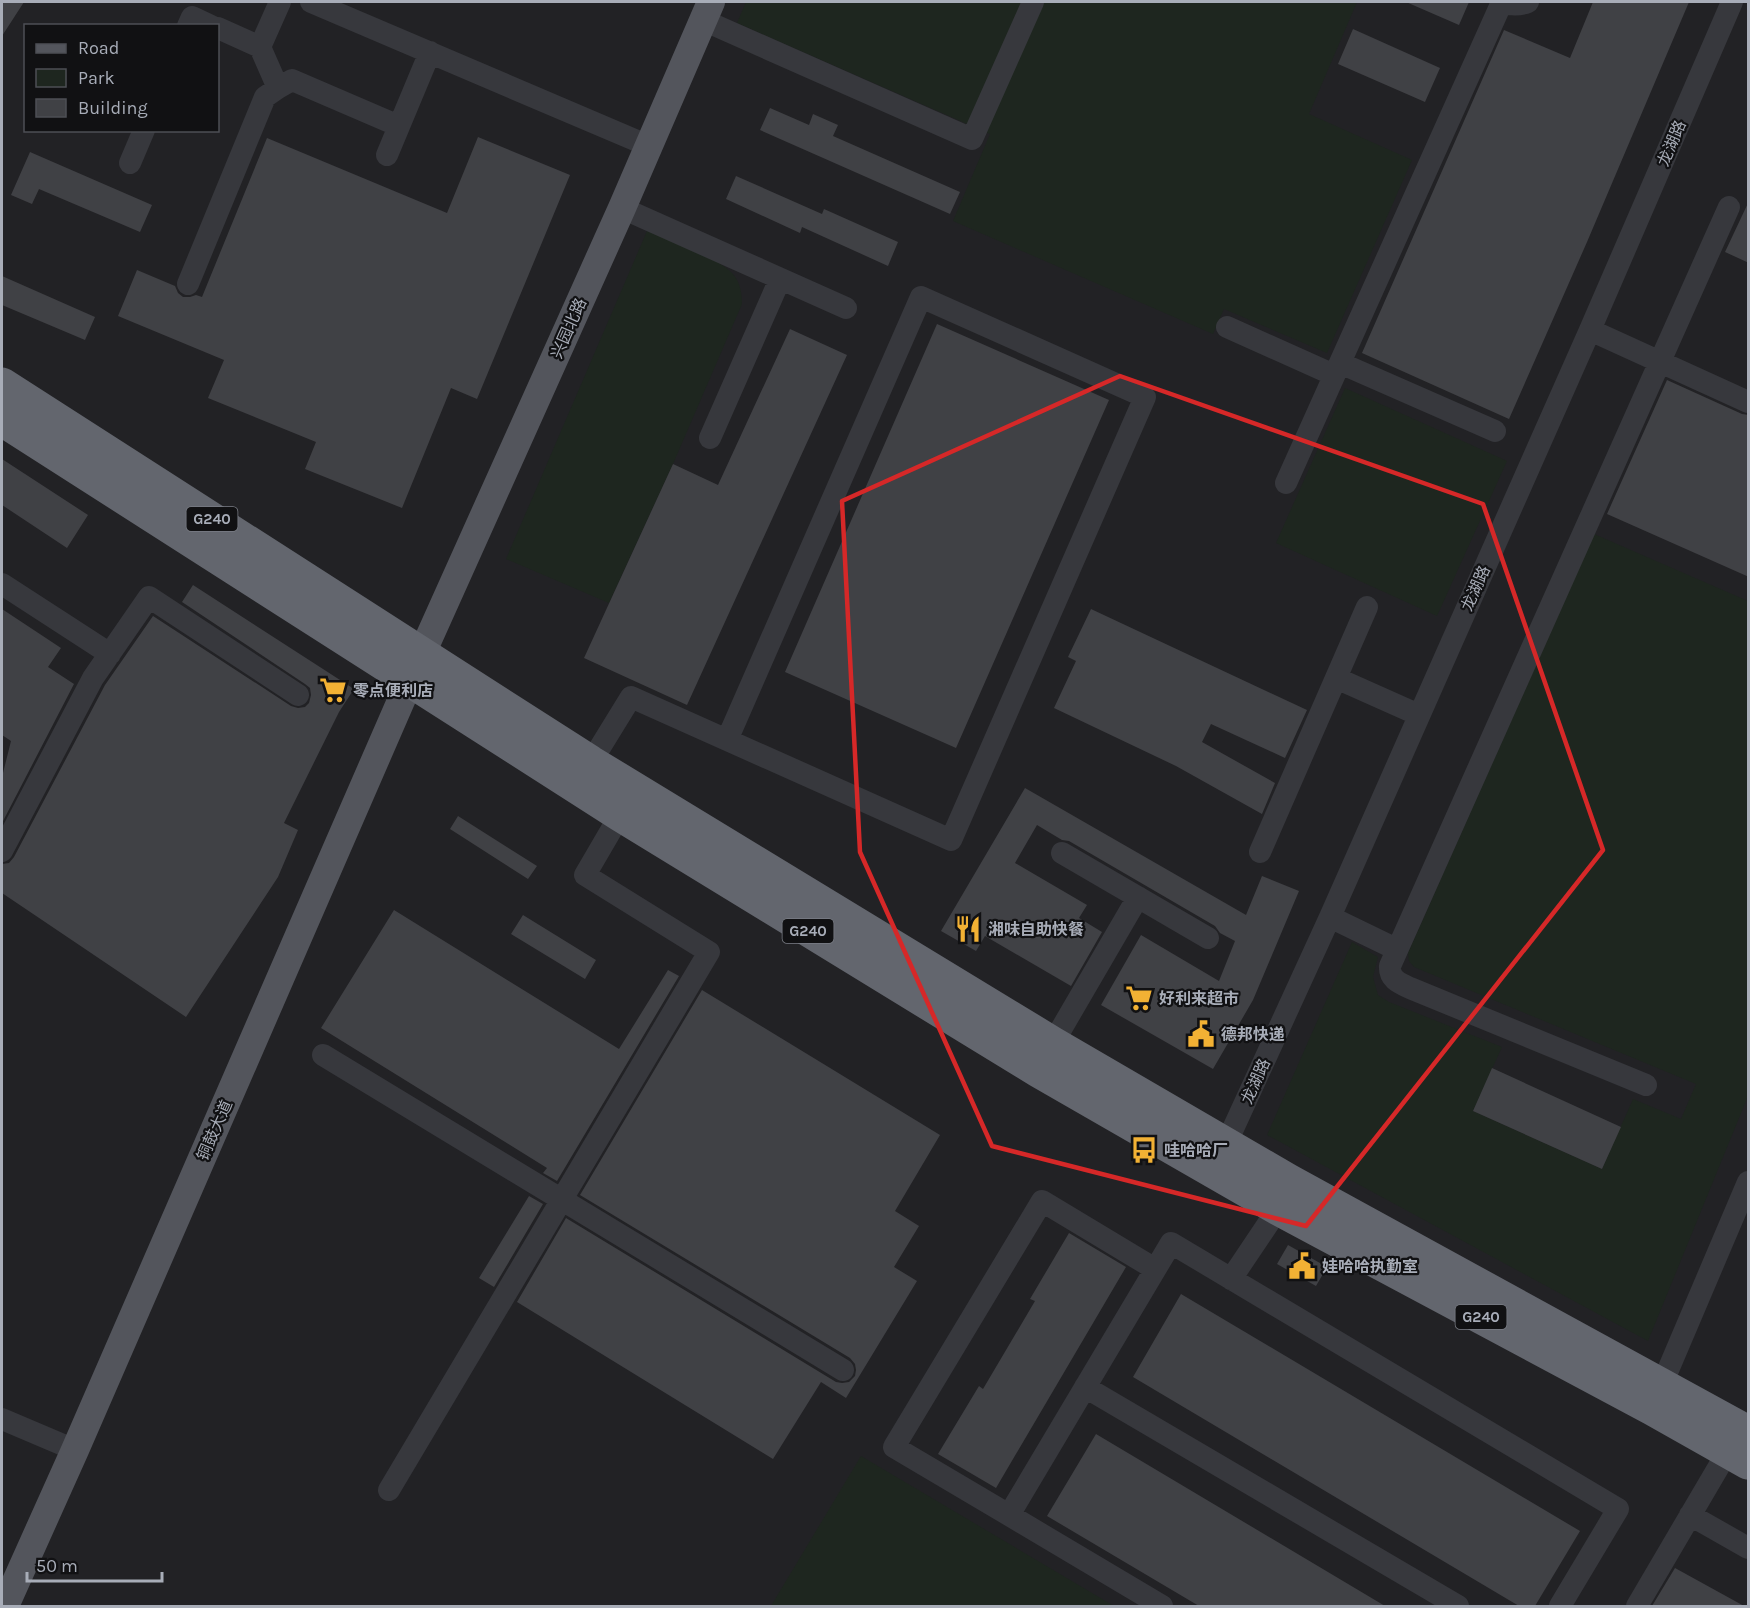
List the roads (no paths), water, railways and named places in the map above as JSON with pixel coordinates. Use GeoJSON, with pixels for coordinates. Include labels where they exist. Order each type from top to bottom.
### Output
{"type":"FeatureCollection","features":[{"type":"Feature","properties":{"kind":"highway","name":"G240"},"geometry":{"type":"LineString","coordinates":[[2,384],[416,667],[620,815],[1038,1071],[1219,1158],[1310,1192],[1742,1449]]}},
{"type":"Feature","properties":{"kind":"highway","name":"G240"},"geometry":{"type":"LineString","coordinates":[[2,420],[416,667],[591,762],[1053,1043],[1219,1158],[1278,1209],[1657,1397]]}},
{"type":"Feature","properties":{"kind":"main road","name":"兴园北路"},"geometry":{"type":"LineString","coordinates":[[416,667],[622,208],[707,11]]}},
{"type":"Feature","properties":{"kind":"main road","name":"铜鼓大道"},"geometry":{"type":"LineString","coordinates":[[5,1606],[416,667]]}},
{"type":"Feature","properties":{"kind":"street"},"geometry":{"type":"LineString","coordinates":[[261,46],[280,2]]}},
{"type":"Feature","properties":{"kind":"street"},"geometry":{"type":"LineString","coordinates":[[311,2],[649,146]]}},
{"type":"Feature","properties":{"kind":"street"},"geometry":{"type":"LineString","coordinates":[[707,11],[972,139],[1033,2]]}},
{"type":"Feature","properties":{"kind":"street"},"geometry":{"type":"LineString","coordinates":[[1286,483],[1501,2],[1512,5],[1528,2]]}},
{"type":"Feature","properties":{"kind":"street","name":"龙湖路"},"geometry":{"type":"LineString","coordinates":[[1219,1158],[1590,330],[1732,2]]}},
{"type":"Feature","properties":{"kind":"street"},"geometry":{"type":"LineString","coordinates":[[189,24],[192,17],[207,24]]}},
{"type":"Feature","properties":{"kind":"street"},"geometry":{"type":"LineString","coordinates":[[219,28],[261,46],[278,88]]}},
{"type":"Feature","properties":{"kind":"street"},"geometry":{"type":"LineString","coordinates":[[387,155],[430,52]]}},
{"type":"Feature","properties":{"kind":"street"},"geometry":{"type":"LineString","coordinates":[[188,284],[266,97],[278,88],[292,80],[399,126]]}},
{"type":"Feature","properties":{"kind":"street"},"geometry":{"type":"LineString","coordinates":[[130,163],[143,132]]}},
{"type":"Feature","properties":{"kind":"street"},"geometry":{"type":"LineString","coordinates":[[1646,1084],[1401,984],[1391,976],[1390,971],[1396,950],[1729,207]]}},
{"type":"Feature","properties":{"kind":"street"},"geometry":{"type":"LineString","coordinates":[[622,208],[846,308]]}},
{"type":"Feature","properties":{"kind":"street"},"geometry":{"type":"LineString","coordinates":[[710,438],[780,279]]}},
{"type":"Feature","properties":{"kind":"street"},"geometry":{"type":"LineString","coordinates":[[591,762],[631,697],[727,740],[951,840],[1145,398],[921,297],[727,740]]}},
{"type":"Feature","properties":{"kind":"street"},"geometry":{"type":"LineString","coordinates":[[1227,327],[1495,431]]}},
{"type":"Feature","properties":{"kind":"street"},"geometry":{"type":"LineString","coordinates":[[1590,330],[1749,402]]}},
{"type":"Feature","properties":{"kind":"street"},"geometry":{"type":"LineString","coordinates":[[2,584],[110,654]]}},
{"type":"Feature","properties":{"kind":"street"},"geometry":{"type":"LineString","coordinates":[[2,851],[93,678],[149,597],[298,695]]}},
{"type":"Feature","properties":{"kind":"street"},"geometry":{"type":"LineString","coordinates":[[1260,852],[1367,607]]}},
{"type":"Feature","properties":{"kind":"street"},"geometry":{"type":"LineString","coordinates":[[1336,678],[1419,715]]}},
{"type":"Feature","properties":{"kind":"street"},"geometry":{"type":"LineString","coordinates":[[389,1490],[709,952],[585,875],[620,815]]}},
{"type":"Feature","properties":{"kind":"street"},"geometry":{"type":"LineString","coordinates":[[1062,853],[1208,938]]}},
{"type":"Feature","properties":{"kind":"street"},"geometry":{"type":"LineString","coordinates":[[1053,1043],[1138,897]]}},
{"type":"Feature","properties":{"kind":"street"},"geometry":{"type":"LineString","coordinates":[[1329,916],[1396,950]]}},
{"type":"Feature","properties":{"kind":"street"},"geometry":{"type":"LineString","coordinates":[[322,1055],[843,1370]]}},
{"type":"Feature","properties":{"kind":"street"},"geometry":{"type":"LineString","coordinates":[[1657,1397],[1749,1182]]}},
{"type":"Feature","properties":{"kind":"street"},"geometry":{"type":"LineString","coordinates":[[1155,1269],[1042,1202],[894,1447],[1162,1606]]}},
{"type":"Feature","properties":{"kind":"street"},"geometry":{"type":"LineString","coordinates":[[1231,1279],[1278,1209]]}},
{"type":"Feature","properties":{"kind":"street"},"geometry":{"type":"LineString","coordinates":[[1009,1515],[1171,1243],[1618,1509],[1560,1606]]}},
{"type":"Feature","properties":{"kind":"street"},"geometry":{"type":"LineString","coordinates":[[1085,1387],[1458,1606]]}},
{"type":"Feature","properties":{"kind":"street"},"geometry":{"type":"LineString","coordinates":[[2,1419],[75,1450]]}},
{"type":"Feature","properties":{"kind":"street"},"geometry":{"type":"LineString","coordinates":[[1637,1606],[1690,1515],[1742,1449]]}},
{"type":"Feature","properties":{"kind":"street"},"geometry":{"type":"LineString","coordinates":[[1690,1515],[1749,1548]]}},
{"type":"Feature","properties":{"kind":"place","name":"零点便利店"},"geometry":{"type":"Point","coordinates":[333,690]}},
{"type":"Feature","properties":{"kind":"place","name":"湘味自助快餐"},"geometry":{"type":"Point","coordinates":[968,929]}},
{"type":"Feature","properties":{"kind":"place","name":"好利来超市"},"geometry":{"type":"Point","coordinates":[1139,998]}},
{"type":"Feature","properties":{"kind":"place","name":"德邦快递"},"geometry":{"type":"Point","coordinates":[1201,1034]}},
{"type":"Feature","properties":{"kind":"place","name":"哇哈哈厂"},"geometry":{"type":"Point","coordinates":[1144,1150]}},
{"type":"Feature","properties":{"kind":"place","name":"娃哈哈执勤室"},"geometry":{"type":"Point","coordinates":[1302,1266]}}]}
